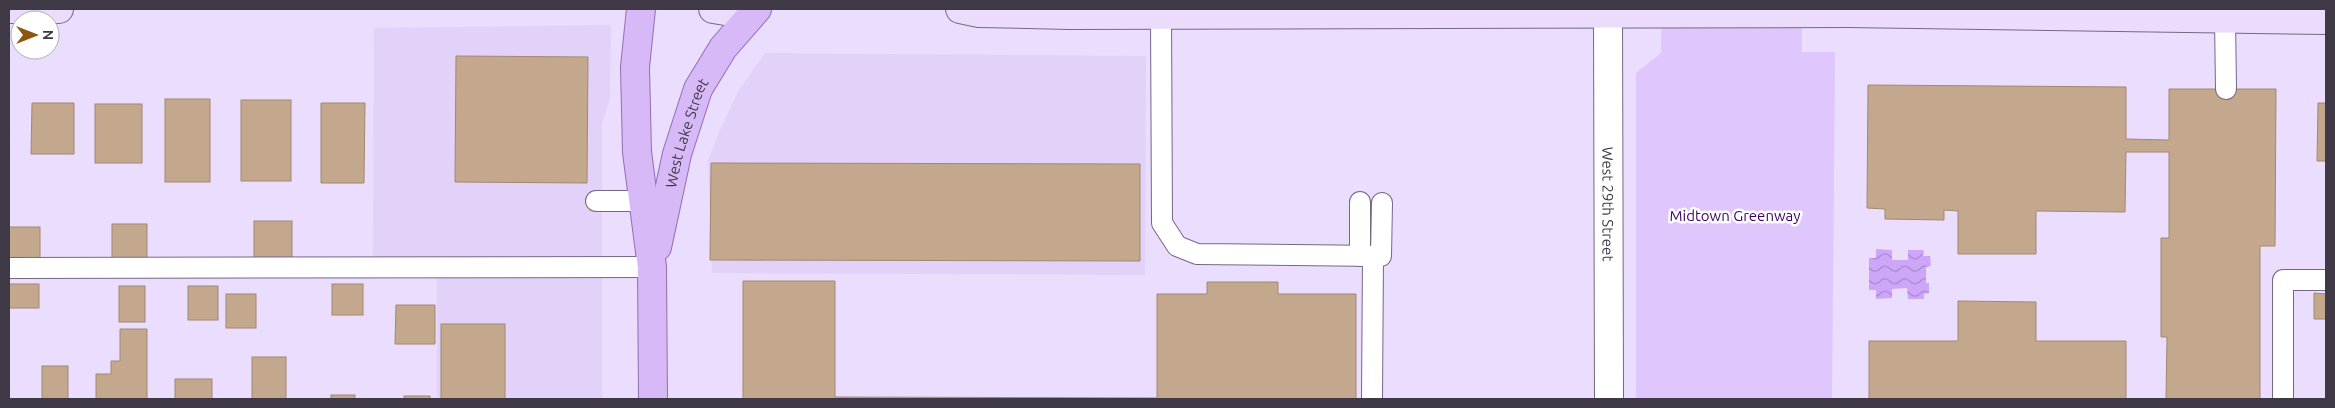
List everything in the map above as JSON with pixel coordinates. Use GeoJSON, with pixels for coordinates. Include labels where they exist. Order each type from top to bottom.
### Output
{"type":"FeatureCollection","features":[{"type":"Feature","properties":{"kind":"main road","name":"West Lake Street"},"geometry":{"type":"LineString","coordinates":[[641,9],[635,67],[637,152],[652,266],[653,399]]}},
{"type":"Feature","properties":{"kind":"main road","name":"West Lake Street"},"geometry":{"type":"LineString","coordinates":[[652,266],[677,154],[698,88],[723,48],[753,12]]}},
{"type":"Feature","properties":{"kind":"street"},"geometry":{"type":"LineString","coordinates":[[9,9],[59,9]]}},
{"type":"Feature","properties":{"kind":"street"},"geometry":{"type":"LineString","coordinates":[[713,9],[753,12]]}},
{"type":"Feature","properties":{"kind":"street"},"geometry":{"type":"LineString","coordinates":[[960,9],[979,13],[1061,15],[1320,11],[1608,11],[1661,14],[1835,13],[2326,20]]}},
{"type":"Feature","properties":{"kind":"street","name":"West 29th Street"},"geometry":{"type":"LineString","coordinates":[[1608,11],[1609,399]]}},
{"type":"Feature","properties":{"kind":"lane"},"geometry":{"type":"LineString","coordinates":[[1161,14],[1162,223],[1177,246],[1198,254],[1371,256]]}},
{"type":"Feature","properties":{"kind":"lane"},"geometry":{"type":"LineString","coordinates":[[2226,19],[2226,89]]}},
{"type":"Feature","properties":{"kind":"lane"},"geometry":{"type":"LineString","coordinates":[[596,200],[643,200]]}},
{"type":"Feature","properties":{"kind":"lane"},"geometry":{"type":"LineString","coordinates":[[1360,202],[1371,256],[1372,399]]}},
{"type":"Feature","properties":{"kind":"lane"},"geometry":{"type":"LineString","coordinates":[[1371,256],[1382,203]]}},
{"type":"Feature","properties":{"kind":"lane"},"geometry":{"type":"LineString","coordinates":[[9,268],[652,266]]}},
{"type":"Feature","properties":{"kind":"lane"},"geometry":{"type":"LineString","coordinates":[[2283,399],[2283,280],[2326,280]]}},
{"type":"Feature","properties":{"kind":"shaded area"},"geometry":{"type":"Polygon","coordinates":[[[611,25],[610,98],[602,124],[602,399],[437,399],[437,278],[373,278],[374,28],[611,25]]]}},
{"type":"Feature","properties":{"kind":"shaded area"},"geometry":{"type":"Polygon","coordinates":[[[765,53],[1146,56],[1145,275],[712,273],[708,160],[739,90],[765,53]]]}},
{"type":"Feature","properties":{"kind":"green space","name":"Midtown Greenway"},"geometry":{"type":"Polygon","coordinates":[[[1662,9],[1802,9],[1802,52],[1835,52],[1832,399],[1636,399],[1636,73],[1661,53],[1662,9]]]}},
{"type":"Feature","properties":{"kind":"water"},"geometry":{"type":"Polygon","coordinates":[[[1876,249],[1892,250],[1892,260],[1908,260],[1908,250],[1924,250],[1923,256],[1930,256],[1931,266],[1926,267],[1926,283],[1929,283],[1929,293],[1924,294],[1924,299],[1908,299],[1907,288],[1892,289],[1892,298],[1876,299],[1876,290],[1869,290],[1869,258],[1876,258],[1876,249]]]}},
{"type":"Feature","properties":{"kind":"building"},"geometry":{"type":"Polygon","coordinates":[[[456,56],[588,57],[587,183],[455,182],[456,56]]]}},
{"type":"Feature","properties":{"kind":"building"},"geometry":{"type":"Polygon","coordinates":[[[1868,85],[2126,87],[2126,139],[2169,140],[2169,89],[2276,89],[2275,246],[2260,246],[2260,399],[2166,399],[2167,337],[2161,337],[2161,238],[2169,238],[2169,152],[2126,152],[2125,212],[2036,211],[2036,254],[1958,254],[1958,211],[1944,210],[1944,220],[1885,219],[1885,209],[1867,208],[1868,85]]]}},
{"type":"Feature","properties":{"kind":"building"},"geometry":{"type":"Polygon","coordinates":[[[165,99],[210,99],[210,182],[165,182],[165,99]]]}},
{"type":"Feature","properties":{"kind":"building"},"geometry":{"type":"Polygon","coordinates":[[[241,100],[291,100],[291,181],[241,181],[241,100]]]}},
{"type":"Feature","properties":{"kind":"building"},"geometry":{"type":"Polygon","coordinates":[[[32,103],[74,103],[74,154],[31,154],[32,103]]]}},
{"type":"Feature","properties":{"kind":"building"},"geometry":{"type":"Polygon","coordinates":[[[321,103],[365,103],[364,183],[321,183],[321,103]]]}},
{"type":"Feature","properties":{"kind":"building"},"geometry":{"type":"Polygon","coordinates":[[[2318,103],[2326,103],[2326,161],[2317,161],[2318,103]]]}},
{"type":"Feature","properties":{"kind":"building"},"geometry":{"type":"Polygon","coordinates":[[[95,104],[142,104],[142,163],[95,163],[95,104]]]}},
{"type":"Feature","properties":{"kind":"building"},"geometry":{"type":"Polygon","coordinates":[[[711,163],[1140,164],[1140,261],[710,260],[711,163]]]}},
{"type":"Feature","properties":{"kind":"building"},"geometry":{"type":"Polygon","coordinates":[[[254,221],[292,221],[292,262],[254,262],[254,221]]]}},
{"type":"Feature","properties":{"kind":"building"},"geometry":{"type":"Polygon","coordinates":[[[112,224],[147,224],[147,260],[112,260],[112,224]]]}},
{"type":"Feature","properties":{"kind":"building"},"geometry":{"type":"Polygon","coordinates":[[[9,227],[40,227],[40,260],[9,260],[9,227]]]}},
{"type":"Feature","properties":{"kind":"building"},"geometry":{"type":"Polygon","coordinates":[[[743,281],[835,281],[835,397],[1157,398],[1157,294],[1207,294],[1207,282],[1278,282],[1278,294],[1356,294],[1356,399],[743,399],[743,281]]]}},
{"type":"Feature","properties":{"kind":"building"},"geometry":{"type":"Polygon","coordinates":[[[9,284],[39,284],[39,308],[9,308],[9,284]]]}},
{"type":"Feature","properties":{"kind":"building"},"geometry":{"type":"Polygon","coordinates":[[[332,284],[363,284],[363,315],[332,315],[332,284]]]}},
{"type":"Feature","properties":{"kind":"building"},"geometry":{"type":"Polygon","coordinates":[[[119,286],[145,286],[145,322],[119,322],[119,286]]]}},
{"type":"Feature","properties":{"kind":"building"},"geometry":{"type":"Polygon","coordinates":[[[188,286],[218,286],[218,320],[188,320],[188,286]]]}},
{"type":"Feature","properties":{"kind":"building"},"geometry":{"type":"Polygon","coordinates":[[[2314,293],[2326,294],[2326,319],[2314,319],[2314,293]]]}},
{"type":"Feature","properties":{"kind":"building"},"geometry":{"type":"Polygon","coordinates":[[[226,294],[256,294],[256,328],[226,328],[226,294]]]}},
{"type":"Feature","properties":{"kind":"building"},"geometry":{"type":"Polygon","coordinates":[[[1958,301],[2036,302],[2036,341],[2126,341],[2126,399],[1869,399],[1869,341],[1958,341],[1958,301]]]}},
{"type":"Feature","properties":{"kind":"building"},"geometry":{"type":"Polygon","coordinates":[[[396,305],[435,305],[435,344],[395,344],[396,305]]]}},
{"type":"Feature","properties":{"kind":"building"},"geometry":{"type":"Polygon","coordinates":[[[441,324],[505,324],[505,399],[441,399],[441,324]]]}},
{"type":"Feature","properties":{"kind":"building"},"geometry":{"type":"Polygon","coordinates":[[[120,329],[147,329],[147,399],[96,399],[96,374],[111,374],[111,361],[120,361],[120,329]]]}},
{"type":"Feature","properties":{"kind":"building"},"geometry":{"type":"Polygon","coordinates":[[[252,357],[286,357],[286,399],[252,399],[252,357]]]}},
{"type":"Feature","properties":{"kind":"building"},"geometry":{"type":"Polygon","coordinates":[[[42,366],[68,366],[68,399],[42,399],[42,366]]]}},
{"type":"Feature","properties":{"kind":"building"},"geometry":{"type":"Polygon","coordinates":[[[175,379],[212,379],[212,399],[175,399],[175,379]]]}},
{"type":"Feature","properties":{"kind":"building"},"geometry":{"type":"Polygon","coordinates":[[[331,395],[355,395],[355,399],[331,399],[331,395]]]}},
{"type":"Feature","properties":{"kind":"building"},"geometry":{"type":"Polygon","coordinates":[[[404,396],[430,396],[430,399],[404,399],[404,396]]]}}]}
